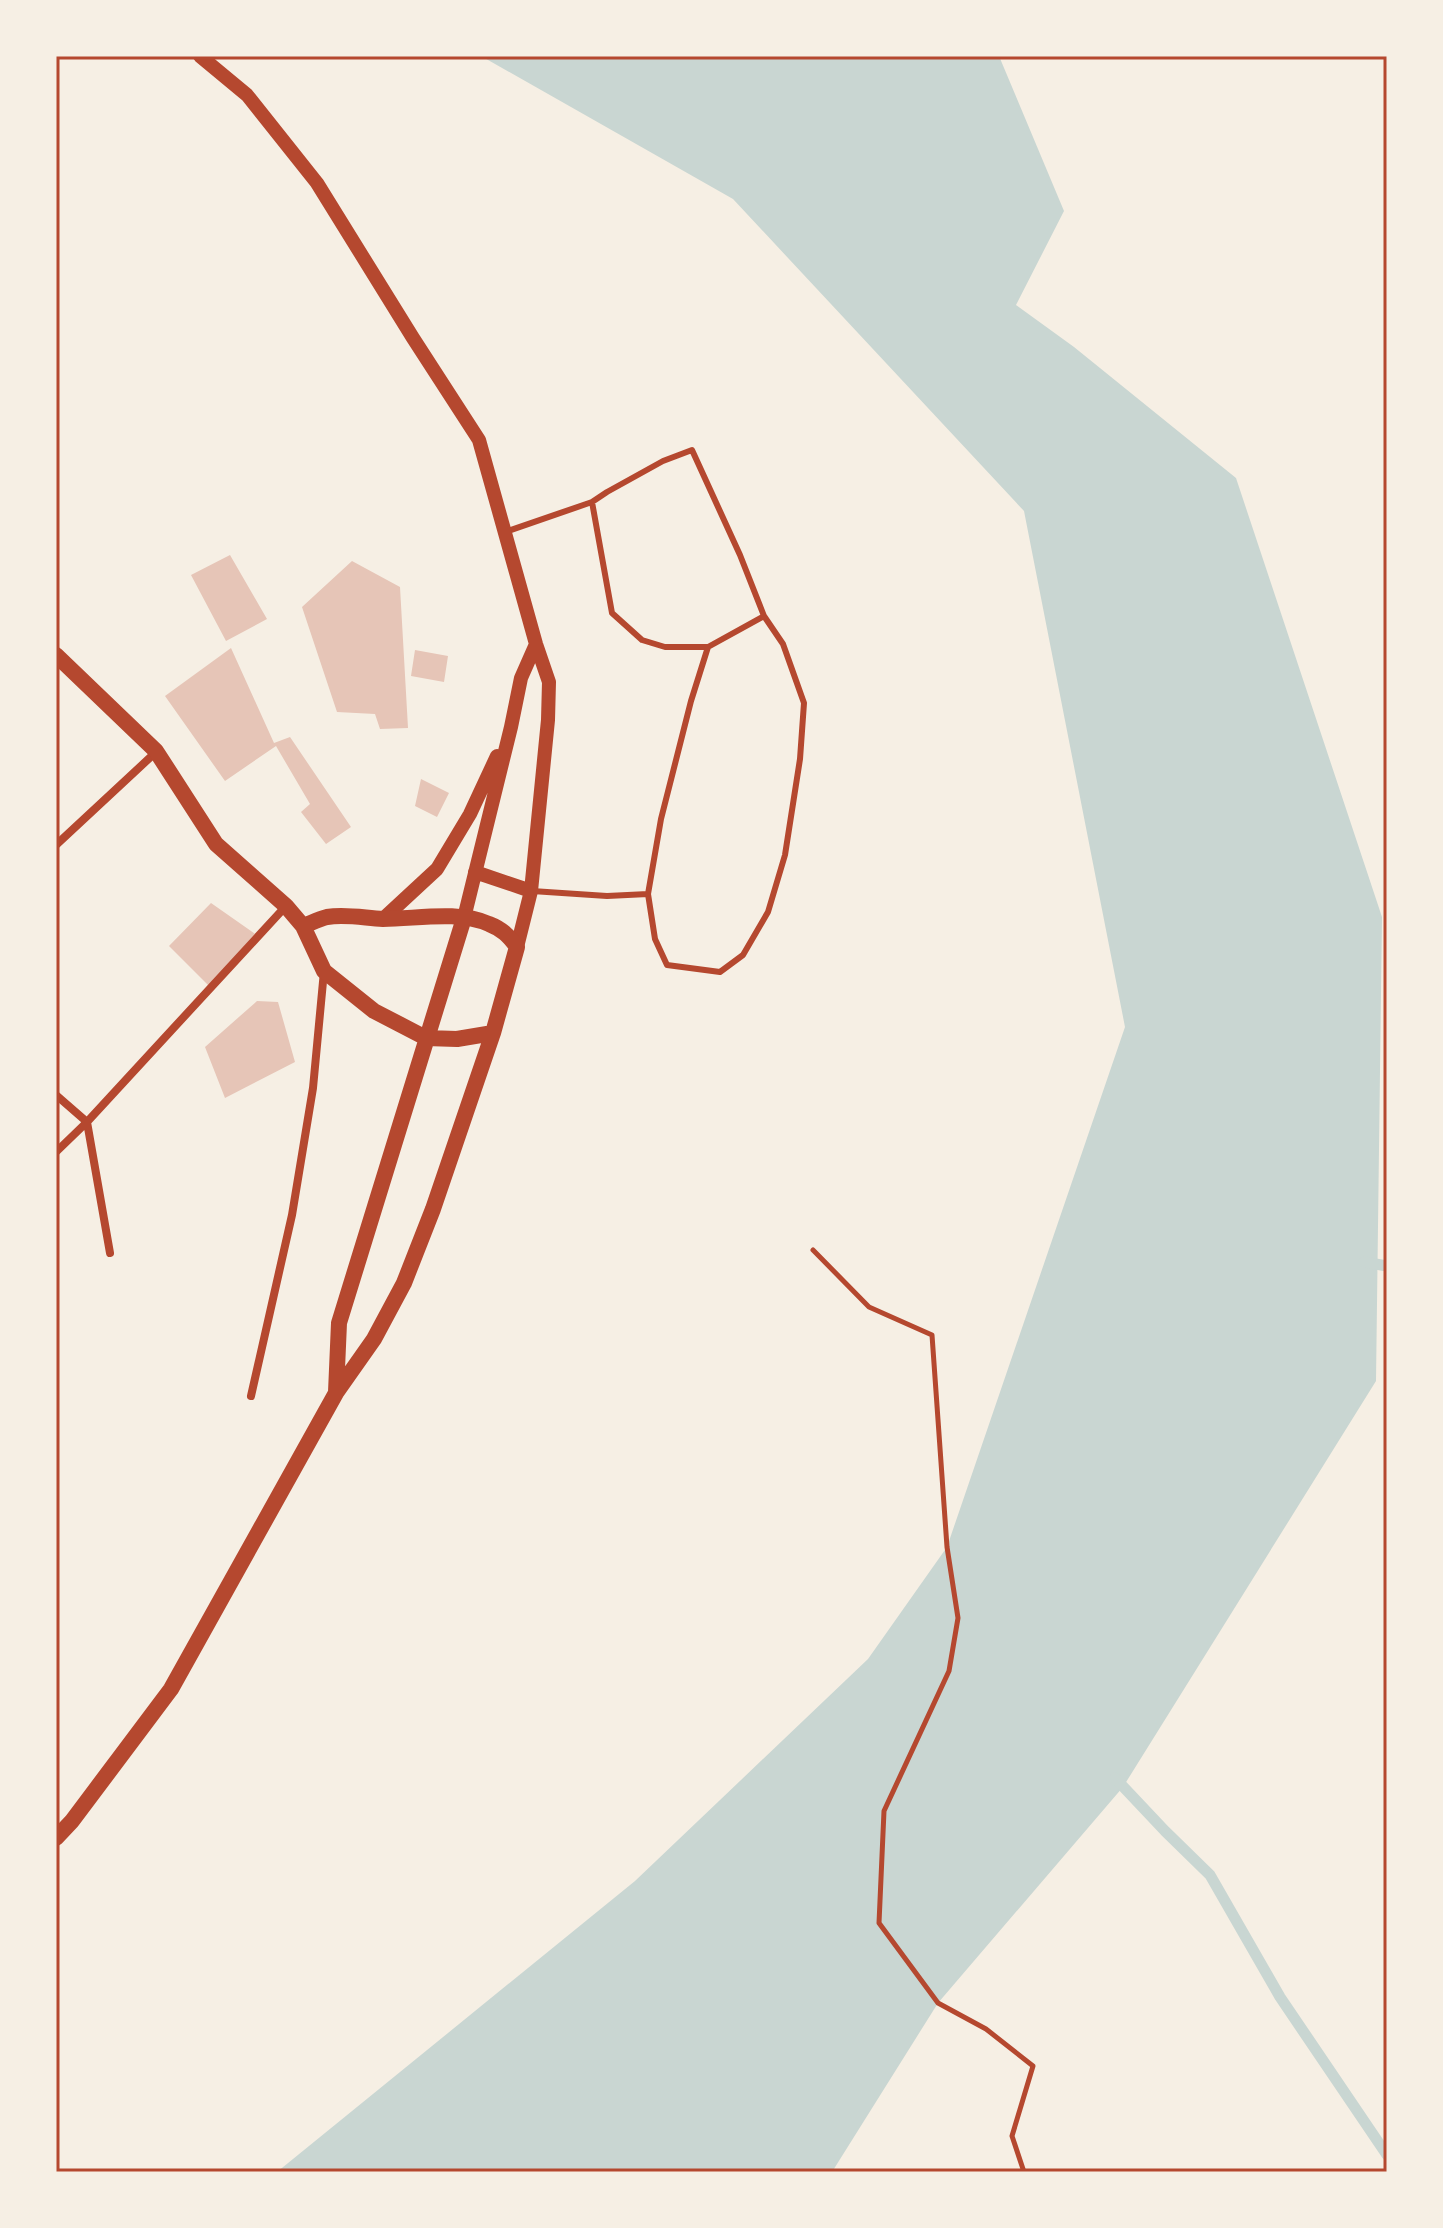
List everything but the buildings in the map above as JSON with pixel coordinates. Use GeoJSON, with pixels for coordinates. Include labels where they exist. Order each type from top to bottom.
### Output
{"type":"FeatureCollection","features":[{"type":"Feature","properties":{"kind":"main road"},"geometry":{"type":"LineString","coordinates":[[56,655],[156,751],[216,844],[286,906],[303,926],[324,971],[374,1011],[426,1038],[457,1039],[493,1033]]}},
{"type":"Feature","properties":{"kind":"main road"},"geometry":{"type":"LineString","coordinates":[[56,1838],[171,1689],[336,1393],[374,1339],[404,1283],[433,1209],[493,1033],[517,947],[505,932],[487,923],[464,918],[383,919],[350,915],[325,917],[303,926]]}},
{"type":"Feature","properties":{"kind":"main road"},"geometry":{"type":"LineString","coordinates":[[336,1393],[339,1323],[464,918]]}},
{"type":"Feature","properties":{"kind":"street"},"geometry":{"type":"LineString","coordinates":[[200,56],[247,95],[317,183],[479,440],[549,682],[531,891],[517,947]]}},
{"type":"Feature","properties":{"kind":"street"},"geometry":{"type":"LineString","coordinates":[[464,918],[521,678],[536,644]]}},
{"type":"Feature","properties":{"kind":"street"},"geometry":{"type":"LineString","coordinates":[[383,919],[437,869],[470,814],[511,727]]}},
{"type":"Feature","properties":{"kind":"street"},"geometry":{"type":"LineString","coordinates":[[56,845],[156,751]]}},
{"type":"Feature","properties":{"kind":"street"},"geometry":{"type":"LineString","coordinates":[[475,872],[531,891]]}},
{"type":"Feature","properties":{"kind":"street"},"geometry":{"type":"LineString","coordinates":[[56,1152],[286,906]]}},
{"type":"Feature","properties":{"kind":"street"},"geometry":{"type":"LineString","coordinates":[[251,1396],[292,1215],[313,1088],[324,971]]}},
{"type":"Feature","properties":{"kind":"street"},"geometry":{"type":"LineString","coordinates":[[56,1095],[87,1122],[110,1253]]}},
{"type":"Feature","properties":{"kind":"lane"},"geometry":{"type":"LineString","coordinates":[[505,532],[592,502],[663,461],[692,450],[764,616],[783,644],[804,703],[800,759],[785,855],[768,912],[743,955],[720,972],[667,965],[655,939],[648,894],[661,819],[708,647]]}},
{"type":"Feature","properties":{"kind":"lane"},"geometry":{"type":"LineString","coordinates":[[592,502],[612,613],[642,640],[665,647],[708,647],[764,616]]}},
{"type":"Feature","properties":{"kind":"lane"},"geometry":{"type":"LineString","coordinates":[[531,891],[607,896],[648,894]]}},
{"type":"Feature","properties":{"kind":"path"},"geometry":{"type":"LineString","coordinates":[[813,1250],[869,1307],[932,1335],[947,1547],[958,1618],[949,1671],[884,1811],[879,1923],[938,2003],[986,2029],[1033,2066],[1012,2136],[1024,2172]]}},
{"type":"Feature","properties":{"kind":"shaded area"},"geometry":{"type":"Polygon","coordinates":[[[481,56],[999,56],[1064,211],[1016,305],[1074,347],[1236,478],[1382,917],[1376,1381],[1123,1787],[938,2003],[832,2172],[277,2172],[635,1881],[868,1659],[947,1547],[1125,1027],[1024,511],[733,199],[481,56]]]}},
{"type":"Feature","properties":{"kind":"waterway"},"geometry":{"type":"LineString","coordinates":[[1364,1262],[1387,1266]]}},
{"type":"Feature","properties":{"kind":"waterway"},"geometry":{"type":"LineString","coordinates":[[1115,1778],[1210,1875],[1280,1997],[1387,2155]]}}]}
